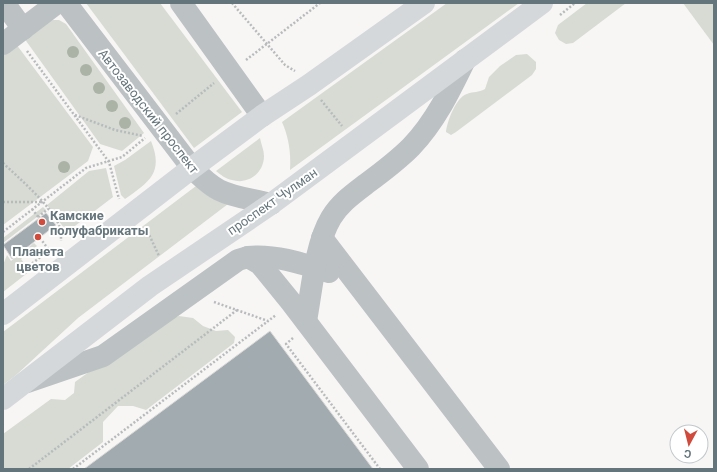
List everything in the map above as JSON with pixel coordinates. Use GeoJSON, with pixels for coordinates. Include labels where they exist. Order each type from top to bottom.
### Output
{"type":"FeatureCollection","features":[{"type":"Feature","properties":{"kind":"main road"},"geometry":{"type":"LineString","coordinates":[[3,314],[192,168],[262,116],[309,85],[424,3]]}},
{"type":"Feature","properties":{"kind":"main road","name":"проспект Чулман"},"geometry":{"type":"LineString","coordinates":[[3,399],[150,286],[270,204],[542,3]]}},
{"type":"Feature","properties":{"kind":"street"},"geometry":{"type":"LineString","coordinates":[[4,3],[13,36],[57,3]]}},
{"type":"Feature","properties":{"kind":"street","name":"Автозаводский проспект"},"geometry":{"type":"LineString","coordinates":[[66,3],[192,168],[218,190],[235,196],[270,204]]}},
{"type":"Feature","properties":{"kind":"street"},"geometry":{"type":"LineString","coordinates":[[181,3],[262,116]]}},
{"type":"Feature","properties":{"kind":"street"},"geometry":{"type":"LineString","coordinates":[[302,328],[322,238],[331,218],[343,202],[391,165],[410,148],[426,130],[443,103],[465,60]]}},
{"type":"Feature","properties":{"kind":"street"},"geometry":{"type":"LineString","coordinates":[[322,238],[499,469]]}},
{"type":"Feature","properties":{"kind":"street"},"geometry":{"type":"LineString","coordinates":[[24,383],[103,356],[238,260],[263,255],[316,268],[355,282]]}},
{"type":"Feature","properties":{"kind":"street"},"geometry":{"type":"LineString","coordinates":[[248,257],[260,264],[302,328],[418,469]]}},
{"type":"Feature","properties":{"kind":"path"},"geometry":{"type":"LineString","coordinates":[[232,3],[285,65],[298,72]]}},
{"type":"Feature","properties":{"kind":"path"},"geometry":{"type":"LineString","coordinates":[[243,62],[320,3]]}},
{"type":"Feature","properties":{"kind":"path"},"geometry":{"type":"LineString","coordinates":[[13,36],[20,41],[109,162],[118,198],[122,202]]}},
{"type":"Feature","properties":{"kind":"path"},"geometry":{"type":"LineString","coordinates":[[171,118],[218,81]]}},
{"type":"Feature","properties":{"kind":"path"},"geometry":{"type":"LineString","coordinates":[[318,97],[345,130]]}},
{"type":"Feature","properties":{"kind":"path"},"geometry":{"type":"LineString","coordinates":[[3,232],[86,168],[122,157],[147,136],[126,133],[74,115]]}},
{"type":"Feature","properties":{"kind":"path"},"geometry":{"type":"LineString","coordinates":[[3,163],[43,202],[58,222],[61,241]]}},
{"type":"Feature","properties":{"kind":"path"},"geometry":{"type":"LineString","coordinates":[[3,202],[43,202]]}},
{"type":"Feature","properties":{"kind":"path"},"geometry":{"type":"LineString","coordinates":[[32,209],[39,218],[48,209]]}},
{"type":"Feature","properties":{"kind":"path"},"geometry":{"type":"LineString","coordinates":[[144,225],[159,256]]}},
{"type":"Feature","properties":{"kind":"path"},"geometry":{"type":"LineString","coordinates":[[40,238],[49,250]]}},
{"type":"Feature","properties":{"kind":"path"},"geometry":{"type":"LineString","coordinates":[[29,469],[238,310]]}},
{"type":"Feature","properties":{"kind":"path"},"geometry":{"type":"LineString","coordinates":[[72,469],[268,321]]}},
{"type":"Feature","properties":{"kind":"path"},"geometry":{"type":"LineString","coordinates":[[302,328],[286,344],[380,469]]}},
{"type":"Feature","properties":{"kind":"shaded area"},"geometry":{"type":"Polygon","coordinates":[[[86,3],[160,3],[242,112],[194,148],[86,3]]]}},
{"type":"Feature","properties":{"kind":"shaded area"},"geometry":{"type":"Polygon","coordinates":[[[447,3],[519,3],[290,170],[289,146],[282,122],[447,3]]]}},
{"type":"Feature","properties":{"kind":"shaded area"},"geometry":{"type":"Polygon","coordinates":[[[587,3],[626,3],[573,43],[566,44],[559,40],[555,33],[558,25],[587,3]]]}},
{"type":"Feature","properties":{"kind":"shaded area"},"geometry":{"type":"Polygon","coordinates":[[[683,3],[714,3],[714,45],[683,3]]]}},
{"type":"Feature","properties":{"kind":"shaded area"},"geometry":{"type":"Polygon","coordinates":[[[59,20],[66,24],[144,133],[122,151],[100,144],[24,38],[47,22],[59,20]]]}},
{"type":"Feature","properties":{"kind":"shaded area"},"geometry":{"type":"Polygon","coordinates":[[[16,44],[93,147],[88,161],[3,225],[3,54],[16,44]]]}},
{"type":"Feature","properties":{"kind":"shaded area"},"geometry":{"type":"Polygon","coordinates":[[[527,54],[536,62],[536,69],[532,75],[456,132],[451,135],[446,132],[453,110],[463,96],[485,89],[489,77],[500,66],[516,55],[527,54]]]}},
{"type":"Feature","properties":{"kind":"shaded area"},"geometry":{"type":"Polygon","coordinates":[[[260,138],[264,154],[263,162],[261,168],[254,176],[244,181],[238,181],[228,179],[216,171],[260,138]]]}},
{"type":"Feature","properties":{"kind":"shaded area"},"geometry":{"type":"Polygon","coordinates":[[[151,141],[155,152],[156,161],[152,176],[147,182],[125,199],[121,195],[114,166],[151,141]]]}},
{"type":"Feature","properties":{"kind":"shaded area"},"geometry":{"type":"Polygon","coordinates":[[[106,168],[113,197],[67,232],[47,205],[89,171],[106,168]]]}},
{"type":"Feature","properties":{"kind":"shaded area"},"geometry":{"type":"Polygon","coordinates":[[[196,186],[211,198],[228,204],[78,318],[15,376],[3,385],[3,332],[196,186]]]}},
{"type":"Feature","properties":{"kind":"shaded area"},"geometry":{"type":"Polygon","coordinates":[[[43,207],[46,210],[3,243],[3,238],[43,207]]]}},
{"type":"Feature","properties":{"kind":"shaded area"},"geometry":{"type":"Polygon","coordinates":[[[34,243],[37,246],[21,259],[30,271],[3,292],[3,265],[7,255],[11,261],[34,243]]]}},
{"type":"Feature","properties":{"kind":"shaded area"},"geometry":{"type":"Polygon","coordinates":[[[179,316],[193,318],[203,326],[216,331],[228,330],[235,337],[234,343],[146,410],[133,406],[118,406],[103,422],[103,442],[68,469],[3,469],[3,434],[51,399],[65,400],[74,393],[75,382],[157,323],[179,316]]]}},
{"type":"Feature","properties":{"kind":"building"},"geometry":{"type":"Polygon","coordinates":[[[46,213],[56,225],[12,259],[3,245],[46,213]]]}},
{"type":"Feature","properties":{"kind":"building"},"geometry":{"type":"Polygon","coordinates":[[[270,331],[373,469],[84,469],[270,331]]]}},
{"type":"Feature","properties":{"kind":"place","name":"Камские полуфабрикаты"},"geometry":{"type":"Point","coordinates":[42,222]}},
{"type":"Feature","properties":{"kind":"place","name":"Планета цветов"},"geometry":{"type":"Point","coordinates":[38,237]}}]}
